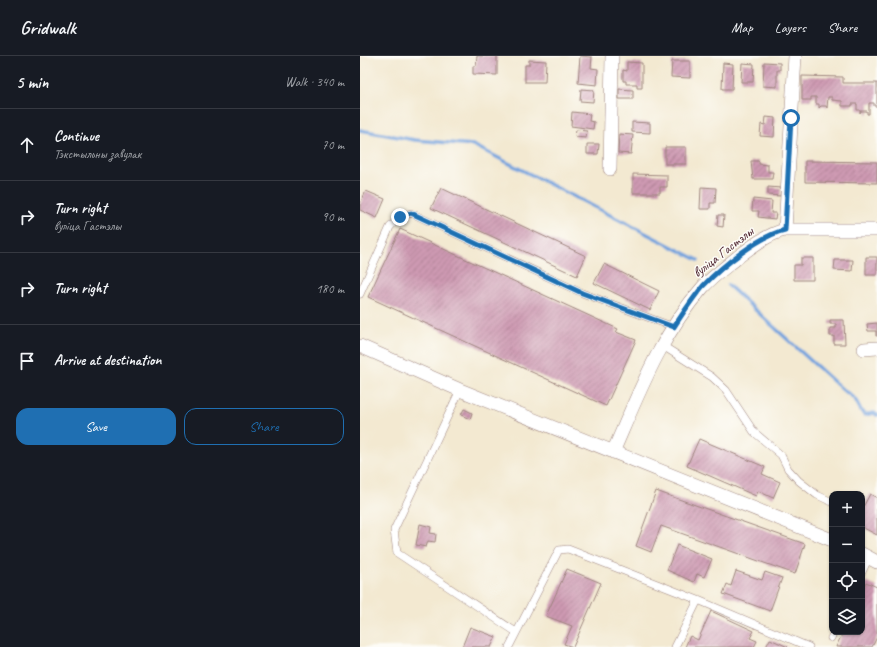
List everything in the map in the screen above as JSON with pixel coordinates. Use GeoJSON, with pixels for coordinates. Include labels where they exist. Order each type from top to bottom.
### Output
{"type":"FeatureCollection","features":[{"type":"Feature","properties":{"kind":"street"},"geometry":{"type":"LineString","coordinates":[[610,169],[612,56]]}},
{"type":"Feature","properties":{"kind":"street"},"geometry":{"type":"LineString","coordinates":[[785,230],[795,56]]}},
{"type":"Feature","properties":{"kind":"street","name":"вуліца Гастэлы"},"geometry":{"type":"LineString","coordinates":[[613,452],[646,376],[674,327],[685,309],[704,286],[721,270],[756,245],[778,232],[785,230],[877,230]]}},
{"type":"Feature","properties":{"kind":"street"},"geometry":{"type":"LineString","coordinates":[[360,346],[460,390],[613,452],[829,536]]}},
{"type":"Feature","properties":{"kind":"lane"},"geometry":{"type":"LineString","coordinates":[[360,294],[390,228],[400,217],[411,213],[582,293],[674,327]]}},
{"type":"Feature","properties":{"kind":"lane"},"geometry":{"type":"LineString","coordinates":[[663,346],[712,377],[726,390],[754,432],[780,455],[788,469],[799,481],[817,495],[829,501]]}},
{"type":"Feature","properties":{"kind":"lane"},"geometry":{"type":"LineString","coordinates":[[460,390],[394,530],[397,553],[516,632]]}},
{"type":"Feature","properties":{"kind":"lane"},"geometry":{"type":"LineString","coordinates":[[509,647],[558,550],[568,549],[698,600],[809,647]]}},
{"type":"Feature","properties":{"kind":"lane"},"geometry":{"type":"LineString","coordinates":[[675,647],[698,600]]}},
{"type":"Feature","properties":{"kind":"building"},"geometry":{"type":"Polygon","coordinates":[[[477,56],[497,56],[497,75],[473,74],[473,66],[476,66],[477,56]]]}},
{"type":"Feature","properties":{"kind":"building"},"geometry":{"type":"Polygon","coordinates":[[[580,56],[592,57],[591,68],[598,69],[597,85],[578,83],[580,56]]]}},
{"type":"Feature","properties":{"kind":"building"},"geometry":{"type":"Polygon","coordinates":[[[529,60],[546,61],[545,82],[525,82],[525,65],[529,65],[529,60]]]}},
{"type":"Feature","properties":{"kind":"building"},"geometry":{"type":"Polygon","coordinates":[[[672,61],[690,61],[690,78],[671,77],[672,61]]]}},
{"type":"Feature","properties":{"kind":"building"},"geometry":{"type":"Polygon","coordinates":[[[627,62],[642,63],[642,88],[637,88],[637,84],[626,84],[626,81],[623,81],[623,70],[627,71],[627,62]]]}},
{"type":"Feature","properties":{"kind":"building"},"geometry":{"type":"Polygon","coordinates":[[[764,62],[780,63],[780,70],[777,70],[777,87],[763,86],[764,62]]]}},
{"type":"Feature","properties":{"kind":"building"},"geometry":{"type":"Polygon","coordinates":[[[723,63],[733,64],[732,89],[722,89],[723,63]]]}},
{"type":"Feature","properties":{"kind":"building"},"geometry":{"type":"Polygon","coordinates":[[[742,63],[754,64],[753,82],[741,82],[742,63]]]}},
{"type":"Feature","properties":{"kind":"building"},"geometry":{"type":"Polygon","coordinates":[[[802,76],[843,77],[843,83],[877,83],[877,106],[874,106],[874,103],[869,103],[869,114],[867,114],[867,111],[861,111],[860,113],[860,110],[857,110],[857,104],[852,104],[852,106],[842,106],[842,101],[832,100],[832,97],[828,97],[827,108],[826,106],[821,106],[819,108],[819,104],[816,104],[816,97],[811,97],[811,100],[802,100],[802,76]]]}},
{"type":"Feature","properties":{"kind":"building"},"geometry":{"type":"Polygon","coordinates":[[[581,89],[594,90],[593,102],[580,101],[581,89]]]}},
{"type":"Feature","properties":{"kind":"building"},"geometry":{"type":"Polygon","coordinates":[[[619,89],[633,90],[633,99],[619,99],[619,89]]]}},
{"type":"Feature","properties":{"kind":"building"},"geometry":{"type":"Polygon","coordinates":[[[572,112],[590,114],[589,121],[594,122],[593,129],[571,126],[572,112]]]}},
{"type":"Feature","properties":{"kind":"building"},"geometry":{"type":"Polygon","coordinates":[[[766,117],[775,118],[774,137],[760,136],[761,124],[765,125],[766,117]]]}},
{"type":"Feature","properties":{"kind":"building"},"geometry":{"type":"Polygon","coordinates":[[[632,122],[650,123],[650,133],[632,132],[632,122]]]}},
{"type":"Feature","properties":{"kind":"building"},"geometry":{"type":"Polygon","coordinates":[[[576,130],[587,131],[586,138],[575,137],[576,130]]]}},
{"type":"Feature","properties":{"kind":"building"},"geometry":{"type":"Polygon","coordinates":[[[619,134],[633,135],[631,154],[618,153],[619,134]]]}},
{"type":"Feature","properties":{"kind":"building"},"geometry":{"type":"Polygon","coordinates":[[[587,144],[599,144],[598,154],[587,154],[587,144]]]}},
{"type":"Feature","properties":{"kind":"building"},"geometry":{"type":"Polygon","coordinates":[[[665,147],[686,147],[686,164],[665,164],[665,147]]]}},
{"type":"Feature","properties":{"kind":"building"},"geometry":{"type":"Polygon","coordinates":[[[751,161],[759,161],[759,164],[768,165],[768,172],[773,172],[772,179],[753,179],[751,161]]]}},
{"type":"Feature","properties":{"kind":"building"},"geometry":{"type":"Polygon","coordinates":[[[805,161],[877,162],[877,183],[805,182],[805,161]]]}},
{"type":"Feature","properties":{"kind":"building"},"geometry":{"type":"Polygon","coordinates":[[[633,174],[667,175],[667,187],[660,187],[660,193],[633,193],[633,174]]]}},
{"type":"Feature","properties":{"kind":"building"},"geometry":{"type":"Polygon","coordinates":[[[701,187],[716,188],[715,203],[710,203],[710,209],[700,209],[701,187]]]}},
{"type":"Feature","properties":{"kind":"building"},"geometry":{"type":"Polygon","coordinates":[[[768,187],[781,188],[780,196],[768,195],[768,187]]]}},
{"type":"Feature","properties":{"kind":"building"},"geometry":{"type":"Polygon","coordinates":[[[441,188],[586,256],[577,276],[431,208],[441,188]]]}},
{"type":"Feature","properties":{"kind":"building"},"geometry":{"type":"Polygon","coordinates":[[[366,191],[385,199],[377,218],[360,210],[360,204],[366,191]]]}},
{"type":"Feature","properties":{"kind":"building"},"geometry":{"type":"Polygon","coordinates":[[[753,199],[772,201],[771,213],[776,213],[775,219],[758,217],[759,211],[752,211],[753,199]]]}},
{"type":"Feature","properties":{"kind":"building"},"geometry":{"type":"Polygon","coordinates":[[[718,215],[724,215],[723,227],[717,226],[718,215]]]}},
{"type":"Feature","properties":{"kind":"building"},"geometry":{"type":"Polygon","coordinates":[[[400,229],[618,329],[616,332],[636,340],[606,406],[368,297],[400,229]]]}},
{"type":"Feature","properties":{"kind":"building"},"geometry":{"type":"Polygon","coordinates":[[[866,257],[877,257],[877,275],[866,275],[866,257]]]}},
{"type":"Feature","properties":{"kind":"building"},"geometry":{"type":"Polygon","coordinates":[[[801,258],[813,258],[813,280],[794,280],[794,265],[801,265],[801,258]]]}},
{"type":"Feature","properties":{"kind":"building"},"geometry":{"type":"Polygon","coordinates":[[[835,260],[853,260],[852,271],[834,270],[835,260]]]}},
{"type":"Feature","properties":{"kind":"building"},"geometry":{"type":"Polygon","coordinates":[[[604,264],[659,291],[650,310],[594,283],[604,264]]]}},
{"type":"Feature","properties":{"kind":"building"},"geometry":{"type":"Polygon","coordinates":[[[830,320],[844,320],[845,344],[834,344],[834,336],[830,336],[830,328],[836,328],[836,324],[830,324],[830,320]]]}},
{"type":"Feature","properties":{"kind":"building"},"geometry":{"type":"Polygon","coordinates":[[[877,323],[876,336],[876,331],[868,331],[867,324],[877,323]]]}},
{"type":"Feature","properties":{"kind":"building"},"geometry":{"type":"Polygon","coordinates":[[[464,409],[472,413],[470,419],[461,415],[464,409]]]}},
{"type":"Feature","properties":{"kind":"building"},"geometry":{"type":"Polygon","coordinates":[[[699,439],[765,467],[762,474],[780,482],[773,498],[758,491],[756,496],[687,466],[699,439]]]}},
{"type":"Feature","properties":{"kind":"building"},"geometry":{"type":"Polygon","coordinates":[[[656,491],[805,544],[795,574],[661,526],[651,552],[636,546],[656,491]]]}},
{"type":"Feature","properties":{"kind":"building"},"geometry":{"type":"Polygon","coordinates":[[[870,494],[877,498],[877,535],[865,529],[865,503],[870,494]]]}},
{"type":"Feature","properties":{"kind":"building"},"geometry":{"type":"Polygon","coordinates":[[[420,524],[431,527],[430,533],[436,534],[435,542],[428,541],[426,547],[416,545],[420,524]]]}},
{"type":"Feature","properties":{"kind":"building"},"geometry":{"type":"Polygon","coordinates":[[[677,545],[712,559],[704,577],[697,574],[694,582],[667,570],[677,545]]]}},
{"type":"Feature","properties":{"kind":"building"},"geometry":{"type":"Polygon","coordinates":[[[567,569],[601,583],[573,647],[564,644],[572,626],[546,616],[567,569]]]}},
{"type":"Feature","properties":{"kind":"building"},"geometry":{"type":"Polygon","coordinates":[[[736,571],[762,580],[765,572],[782,578],[770,611],[723,594],[727,584],[731,586],[736,571]]]}},
{"type":"Feature","properties":{"kind":"building"},"geometry":{"type":"Polygon","coordinates":[[[866,582],[877,587],[877,637],[872,647],[836,647],[842,635],[865,635],[866,582]]]}},
{"type":"Feature","properties":{"kind":"building"},"geometry":{"type":"Polygon","coordinates":[[[711,611],[754,631],[750,638],[757,641],[754,647],[685,647],[690,636],[698,640],[711,611]]]}},
{"type":"Feature","properties":{"kind":"building"},"geometry":{"type":"Polygon","coordinates":[[[470,627],[496,637],[491,647],[462,647],[470,627]]]}},
{"type":"Feature","properties":{"kind":"building"},"geometry":{"type":"Polygon","coordinates":[[[770,639],[788,647],[766,647],[770,639]]]}},
{"type":"Feature","properties":{"kind":"waterway"},"geometry":{"type":"LineString","coordinates":[[360,130],[415,140],[473,145],[698,260]]}},
{"type":"Feature","properties":{"kind":"waterway"},"geometry":{"type":"LineString","coordinates":[[728,285],[844,391],[853,397],[864,415],[874,413],[877,415]]}},
{"type":"Feature","properties":{"kind":"route"},"geometry":{"type":"LineString","coordinates":[[400,217],[411,213],[582,293],[674,327],[685,309],[704,286],[721,270],[766,238],[785,230],[791,118]]}}]}
